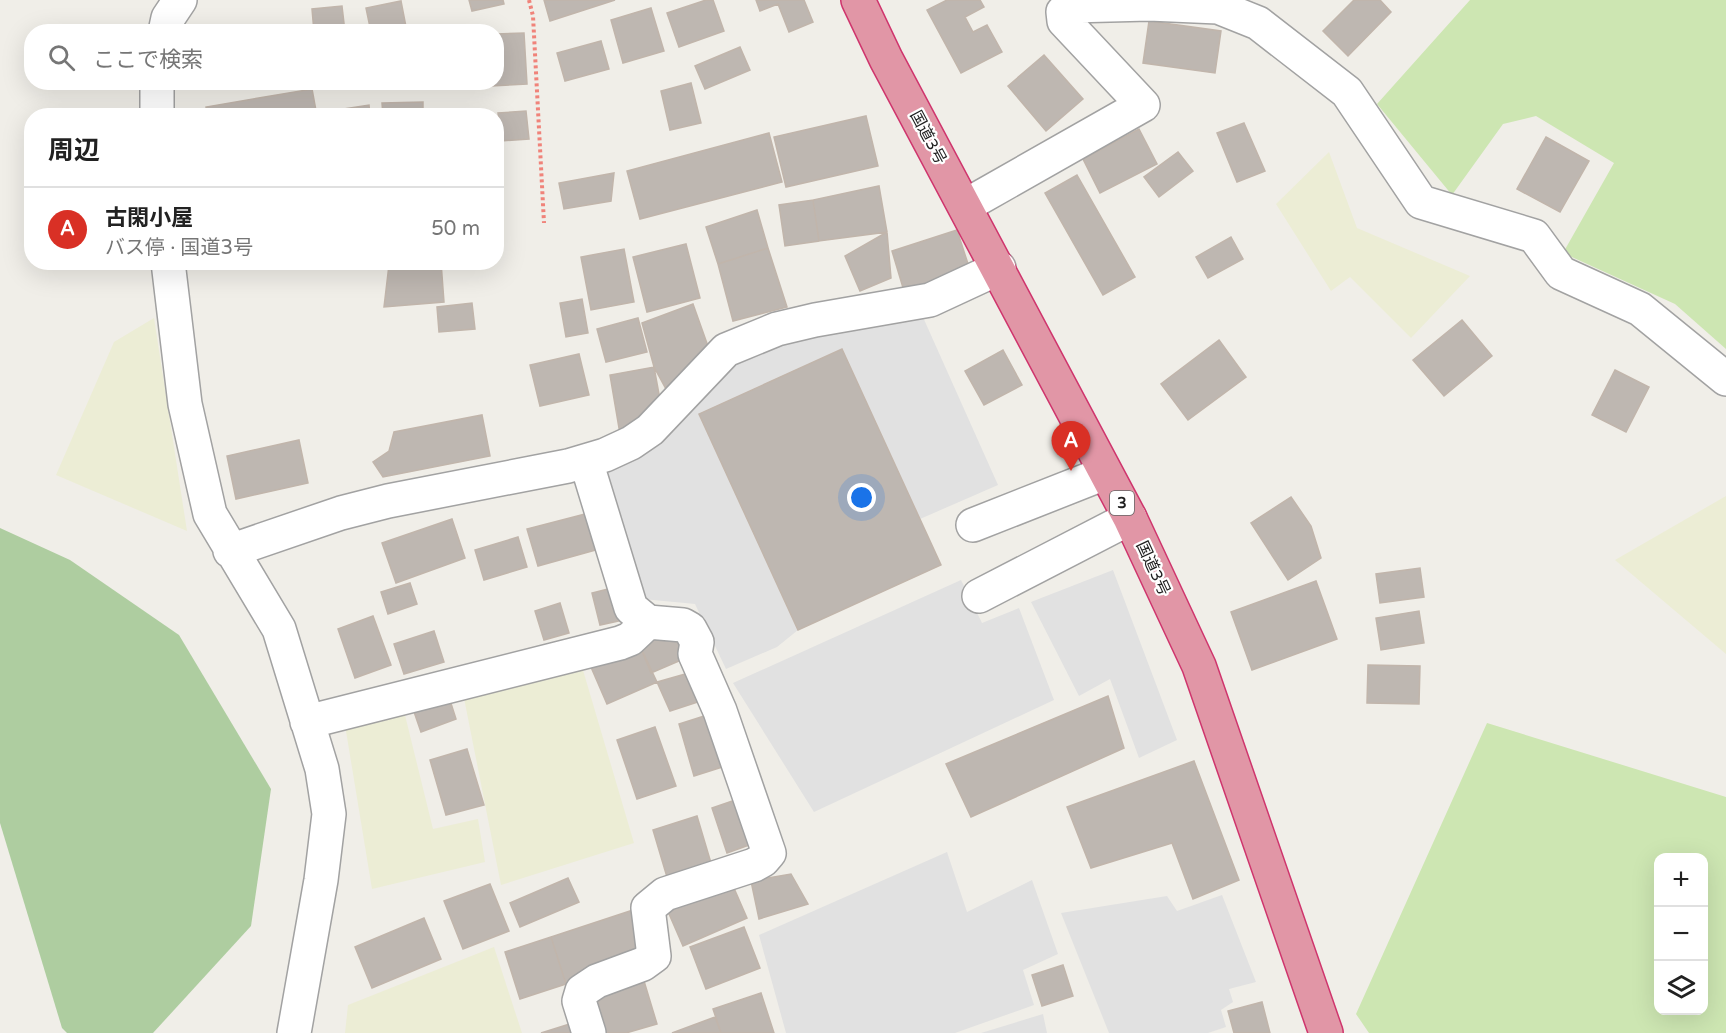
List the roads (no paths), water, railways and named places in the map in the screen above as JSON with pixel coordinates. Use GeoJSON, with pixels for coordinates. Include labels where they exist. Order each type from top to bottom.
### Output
{"type":"FeatureCollection","features":[{"type":"Feature","properties":{"kind":"highway","name":"国道3号"},"geometry":{"type":"LineString","coordinates":[[858,0],[886,58],[1130,518],[1199,666],[1326,1033]]}},
{"type":"Feature","properties":{"kind":"street"},"geometry":{"type":"LineString","coordinates":[[167,24],[180,0]]}},
{"type":"Feature","properties":{"kind":"street"},"geometry":{"type":"LineString","coordinates":[[965,206],[1143,105],[1064,21],[1063,12],[1071,6],[1104,4],[1218,7],[1258,23],[1347,92],[1421,202],[1534,236],[1561,273],[1640,309],[1726,379]]}},
{"type":"Feature","properties":{"kind":"street"},"geometry":{"type":"LineString","coordinates":[[157,90],[157,108]]}},
{"type":"Feature","properties":{"kind":"street"},"geometry":{"type":"LineString","coordinates":[[230,550],[341,513],[388,501],[586,461],[631,443],[650,430],[726,350],[777,329],[930,300],[999,268]]}},
{"type":"Feature","properties":{"kind":"street"},"geometry":{"type":"LineString","coordinates":[[169,270],[185,404],[210,514],[279,628],[322,769],[329,814],[321,880],[294,1033]]}},
{"type":"Feature","properties":{"kind":"street"},"geometry":{"type":"LineString","coordinates":[[586,461],[631,608],[648,622],[690,629],[697,642],[695,654],[720,711],[768,853],[763,860],[754,865],[665,894],[648,908],[654,956],[643,964],[597,981],[582,991],[579,1001],[589,1033]]}},
{"type":"Feature","properties":{"kind":"street"},"geometry":{"type":"LineString","coordinates":[[974,525],[1105,472]]}},
{"type":"Feature","properties":{"kind":"street"},"geometry":{"type":"LineString","coordinates":[[979,596],[1130,518]]}},
{"type":"Feature","properties":{"kind":"street"},"geometry":{"type":"LineString","coordinates":[[307,722],[620,643],[630,639],[648,622]]}},
{"type":"Feature","properties":{"kind":"place","name":"古閑小屋"},"geometry":{"type":"Point","coordinates":[1071,471]}}]}
